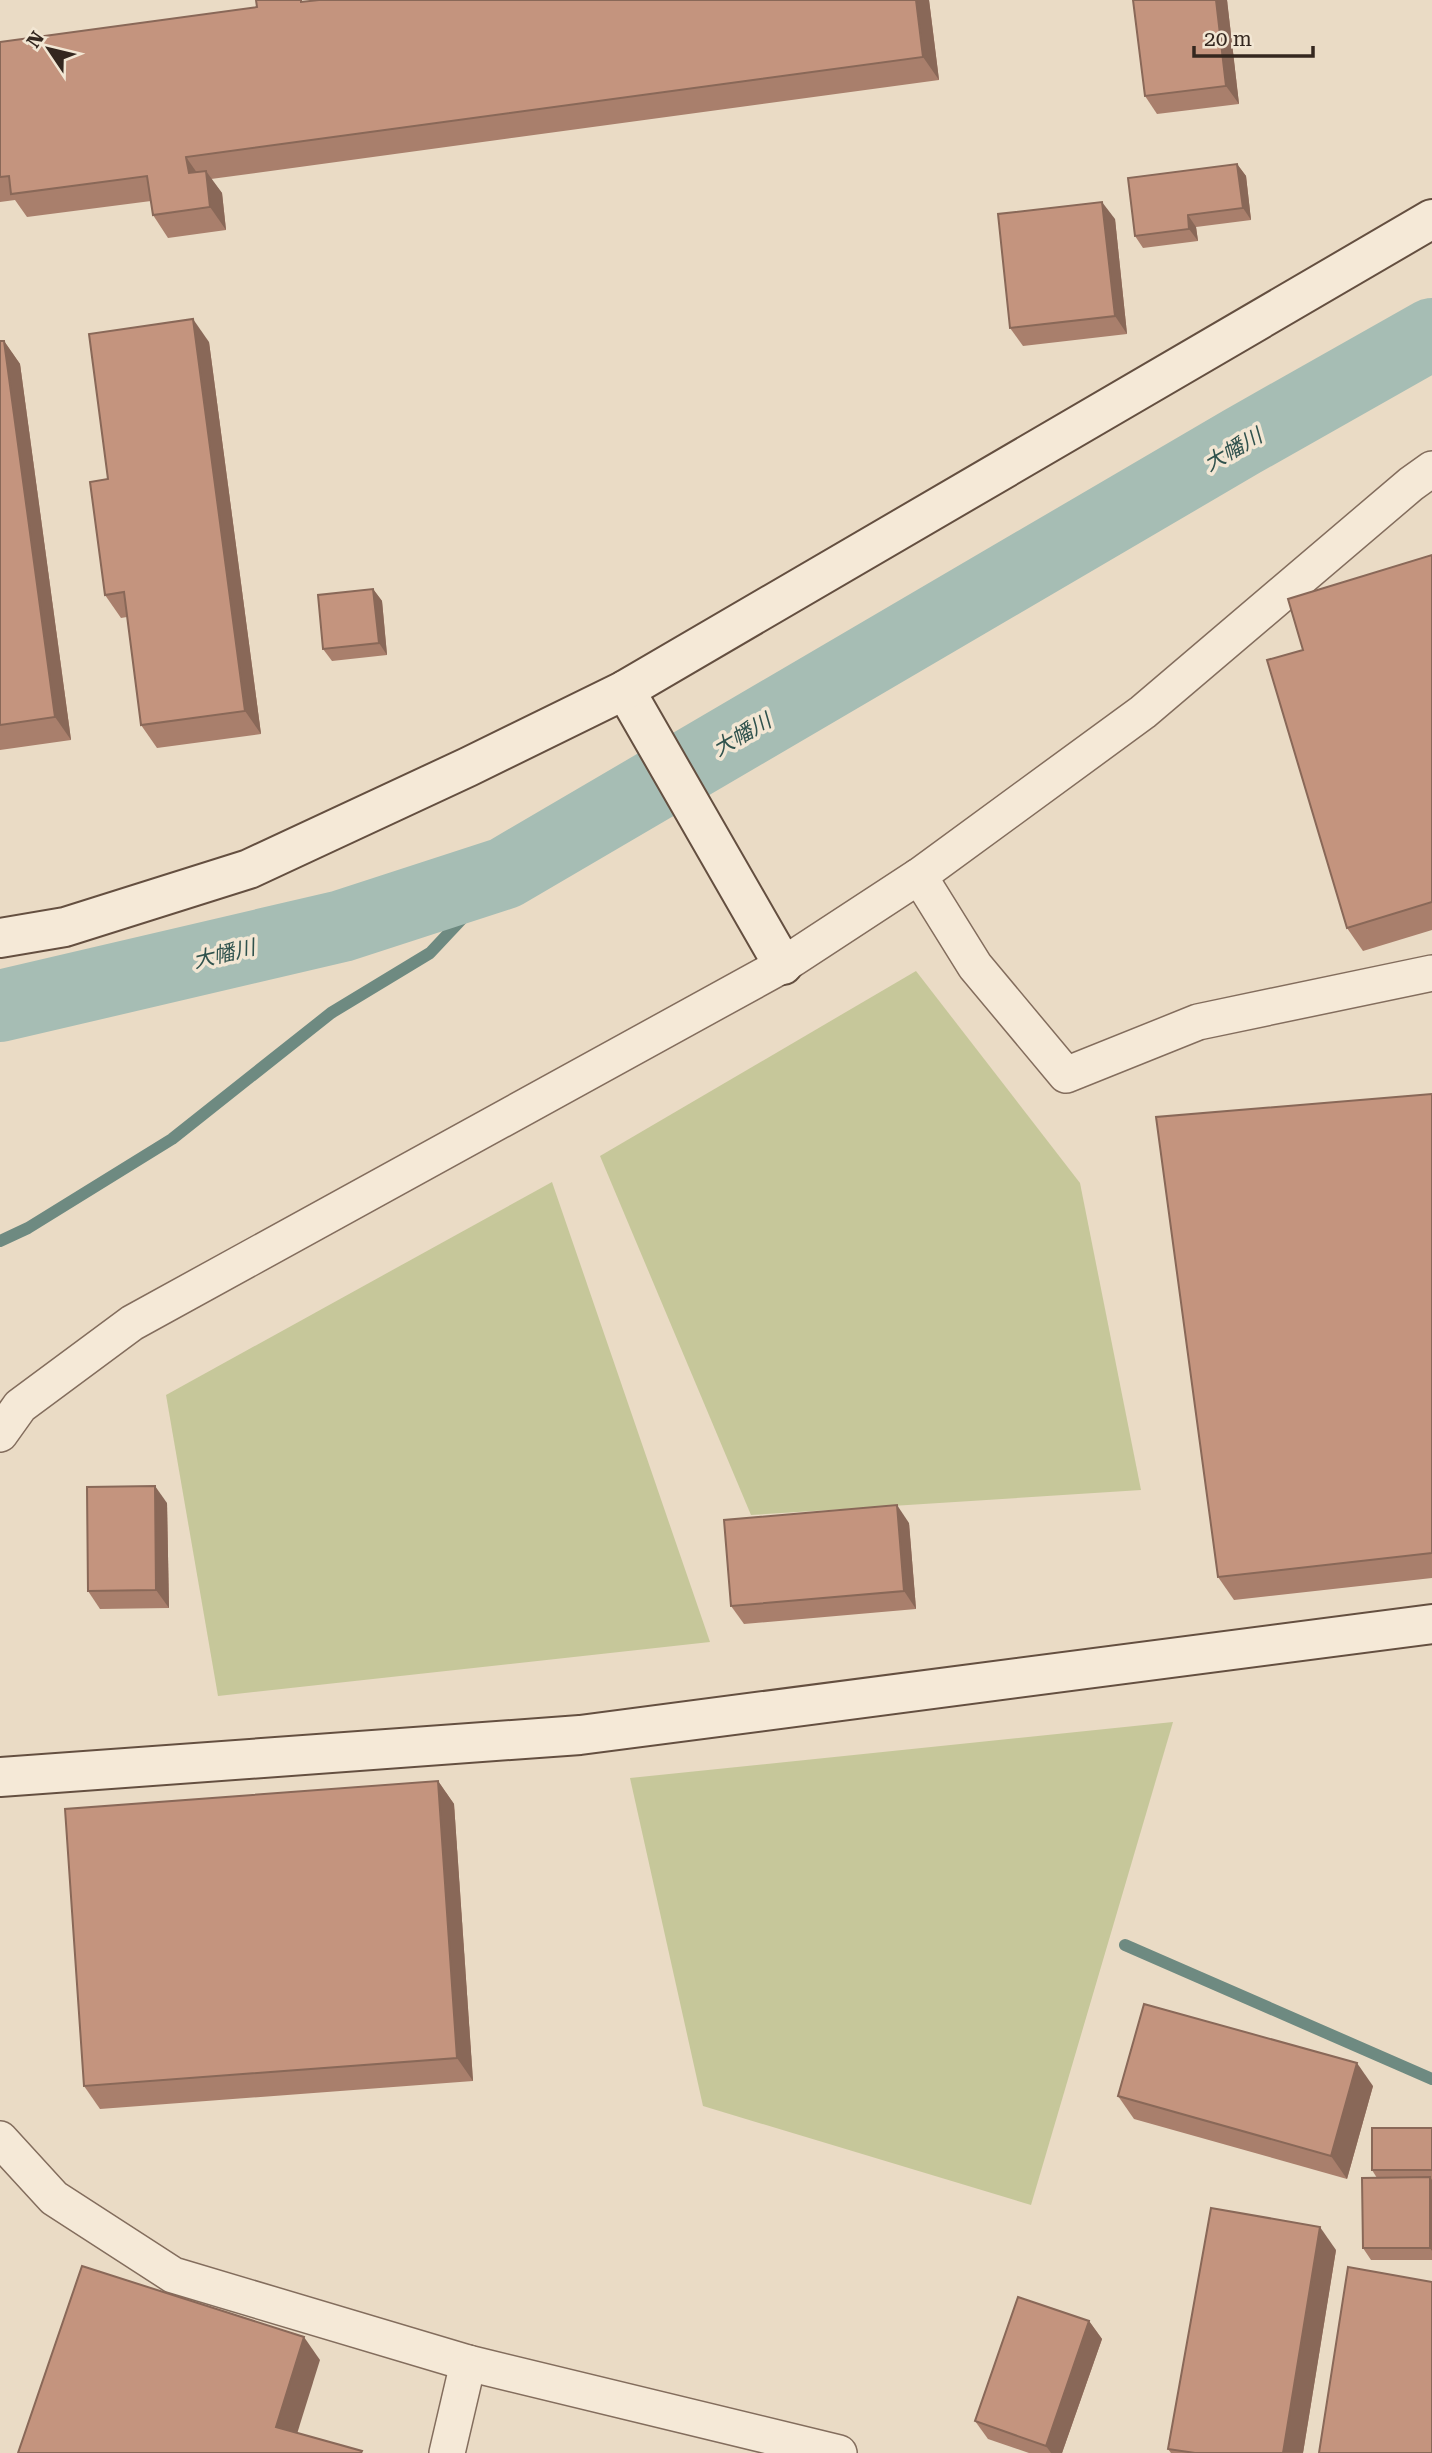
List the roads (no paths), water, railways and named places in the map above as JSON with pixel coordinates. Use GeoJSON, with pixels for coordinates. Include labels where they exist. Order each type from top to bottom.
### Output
{"type":"FeatureCollection","features":[{"type":"Feature","properties":{"kind":"street"},"geometry":{"type":"LineString","coordinates":[[0,938],[65,927],[248,869],[625,690],[1432,219]]}},
{"type":"Feature","properties":{"kind":"street"},"geometry":{"type":"LineString","coordinates":[[0,1433],[20,1406],[132,1324],[783,965],[919,876],[1143,712],[1432,468]]}},
{"type":"Feature","properties":{"kind":"street"},"geometry":{"type":"LineString","coordinates":[[625,690],[783,965]]}},
{"type":"Feature","properties":{"kind":"street"},"geometry":{"type":"LineString","coordinates":[[919,876],[975,966],[1066,1075],[1198,1021],[1432,973]]}},
{"type":"Feature","properties":{"kind":"street"},"geometry":{"type":"LineString","coordinates":[[0,1777],[580,1735],[1432,1624]]}},
{"type":"Feature","properties":{"kind":"street"},"geometry":{"type":"LineString","coordinates":[[0,2139],[54,2198],[173,2275],[468,2363],[839,2453]]}},
{"type":"Feature","properties":{"kind":"street"},"geometry":{"type":"LineString","coordinates":[[447,2453],[468,2363]]}},
{"type":"Feature","properties":{"kind":"waterway","name":"大幡川"},"geometry":{"type":"LineString","coordinates":[[0,1006],[342,926],[505,873],[1241,442],[1432,334]]}},
{"type":"Feature","properties":{"kind":"waterway"},"geometry":{"type":"LineString","coordinates":[[0,1241],[28,1228],[172,1139],[331,1013],[430,953],[505,873]]}},
{"type":"Feature","properties":{"kind":"waterway"},"geometry":{"type":"LineString","coordinates":[[1125,1945],[1432,2079]]}}]}
